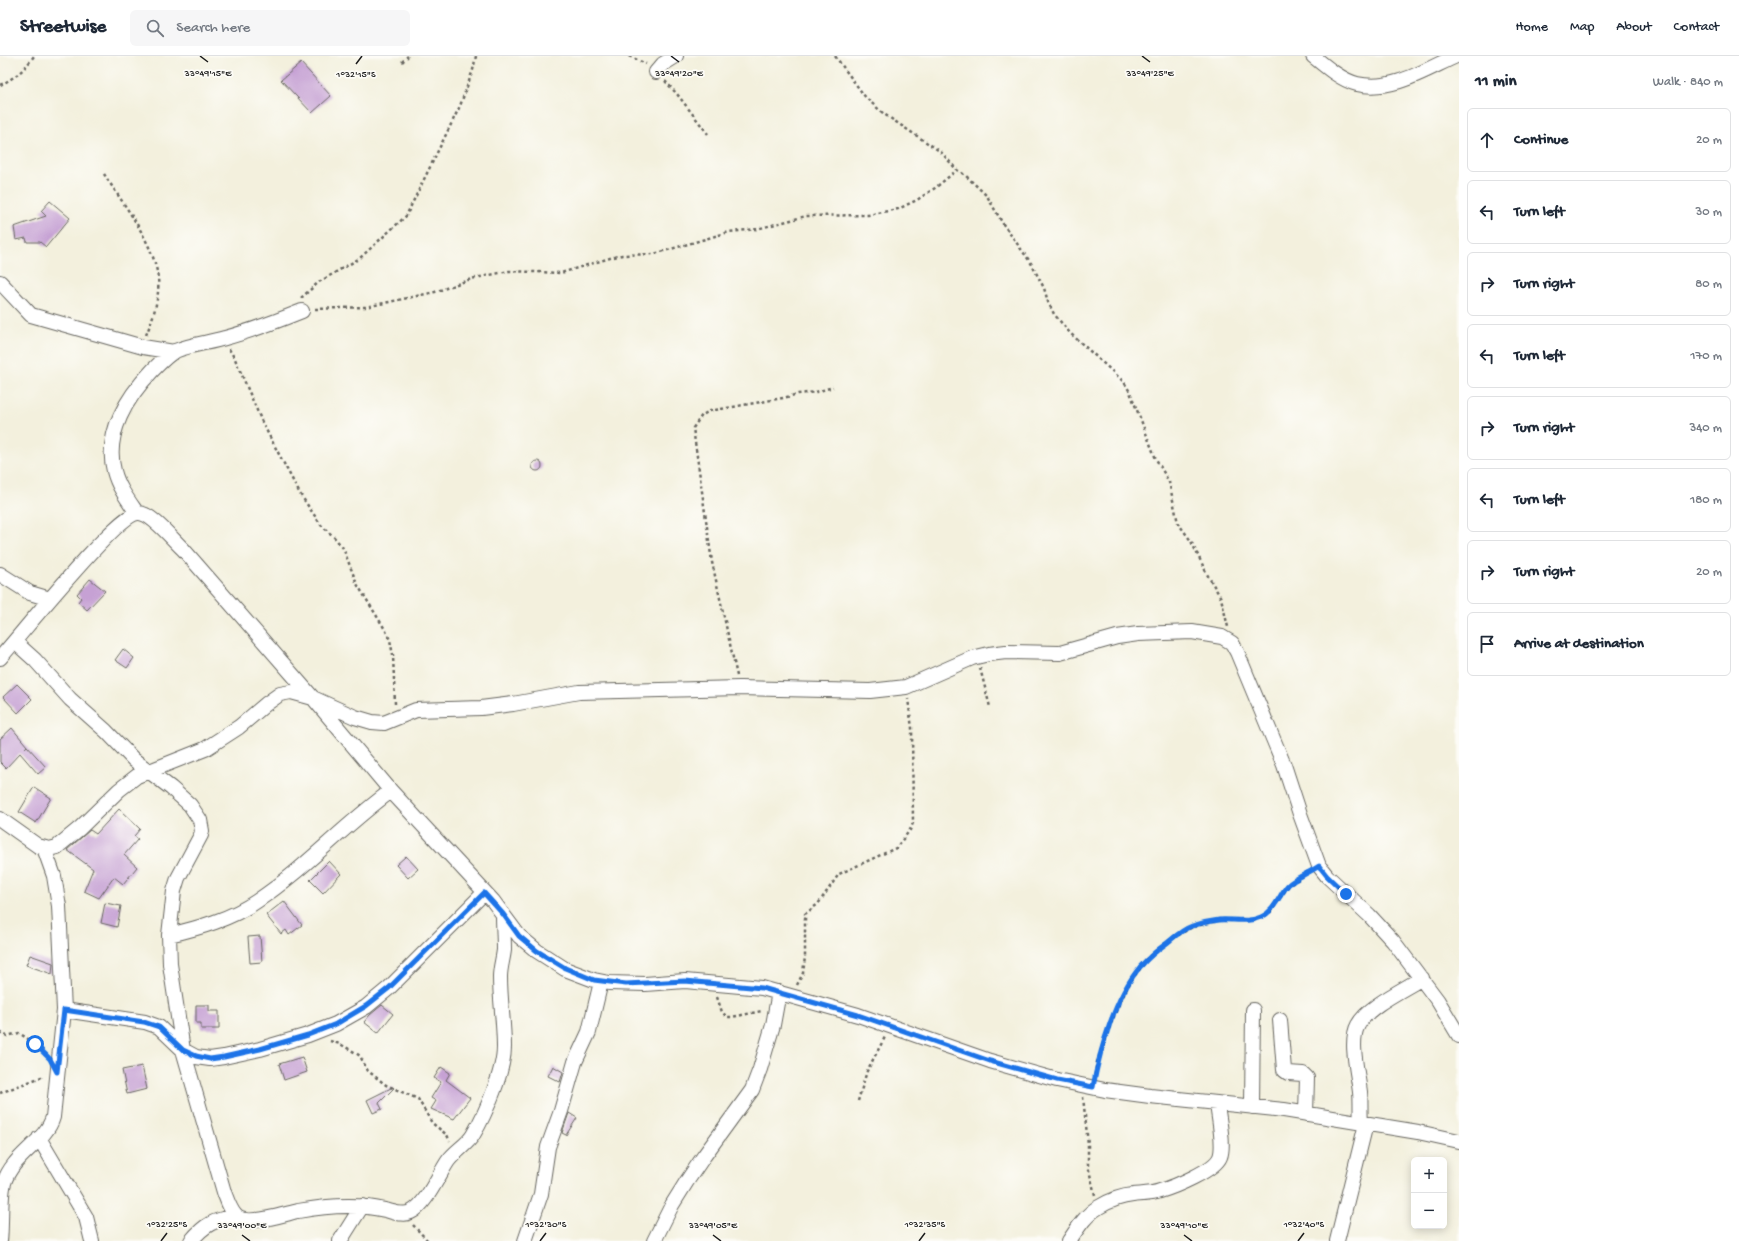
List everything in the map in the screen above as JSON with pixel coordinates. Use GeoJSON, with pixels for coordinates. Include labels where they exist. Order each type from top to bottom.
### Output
{"type":"FeatureCollection","features":[{"type":"Feature","properties":{"kind":"street"},"geometry":{"type":"LineString","coordinates":[[656,72],[663,64],[676,56]]}},
{"type":"Feature","properties":{"kind":"street"},"geometry":{"type":"LineString","coordinates":[[1313,56],[1327,68],[1356,84],[1380,86],[1409,77],[1456,56]]}},
{"type":"Feature","properties":{"kind":"street"},"geometry":{"type":"LineString","coordinates":[[0,282],[31,314],[143,347],[174,352]]}},
{"type":"Feature","properties":{"kind":"street"},"geometry":{"type":"LineString","coordinates":[[301,305],[252,330],[222,339],[197,344],[174,352],[158,365],[132,394],[122,410],[111,452],[116,480],[137,513],[147,516],[182,549],[314,698],[391,791],[503,914],[519,936],[537,951],[565,968],[601,982],[645,984],[685,981],[762,988],[784,993],[891,1026],[990,1061],[1087,1086],[1150,1096],[1306,1114],[1418,1132],[1459,1141]]}},
{"type":"Feature","properties":{"kind":"street"},"geometry":{"type":"LineString","coordinates":[[0,658],[50,599],[121,522],[137,513]]}},
{"type":"Feature","properties":{"kind":"street"},"geometry":{"type":"LineString","coordinates":[[0,574],[30,593],[50,599]]}},
{"type":"Feature","properties":{"kind":"street"},"geometry":{"type":"LineString","coordinates":[[0,819],[38,846],[52,849],[62,844],[119,790],[137,776],[205,749],[239,727],[280,694],[291,692],[314,698],[355,717],[372,722],[384,723],[416,710],[481,708],[514,704],[579,692],[740,688],[870,691],[906,687],[972,658],[1006,652],[1060,653],[1117,637],[1138,634],[1192,632],[1222,637],[1232,643],[1284,764],[1319,866],[1327,876],[1369,915],[1393,942],[1422,978],[1459,1036]]}},
{"type":"Feature","properties":{"kind":"street"},"geometry":{"type":"LineString","coordinates":[[15,642],[35,660],[70,699],[148,771],[171,788],[190,805],[196,813],[202,827],[201,835],[178,878],[174,891],[169,935],[173,989],[183,1050],[224,1192],[236,1216],[241,1219],[249,1221],[322,1208],[362,1206],[384,1209],[400,1214],[412,1212],[418,1207],[429,1193],[448,1160],[472,1136],[495,1089],[504,1048],[500,975],[504,950],[503,914]]}},
{"type":"Feature","properties":{"kind":"street"},"geometry":{"type":"LineString","coordinates":[[169,935],[223,919],[255,902],[310,859],[360,815],[391,791]]}},
{"type":"Feature","properties":{"kind":"street"},"geometry":{"type":"LineString","coordinates":[[0,1241],[4,1183],[18,1159],[39,1138],[51,1122],[64,1010],[59,906],[54,876],[44,848]]}},
{"type":"Feature","properties":{"kind":"street"},"geometry":{"type":"LineString","coordinates":[[64,1010],[144,1022],[159,1027],[186,1053],[203,1058],[210,1059],[224,1057],[260,1049],[308,1035],[336,1024],[366,1006],[389,988],[484,893]]}},
{"type":"Feature","properties":{"kind":"street"},"geometry":{"type":"LineString","coordinates":[[1337,1241],[1363,1123],[1354,1039],[1357,1026],[1363,1018],[1375,1008],[1422,978]]}},
{"type":"Feature","properties":{"kind":"street"},"geometry":{"type":"LineString","coordinates":[[525,1241],[541,1194],[548,1147],[561,1111],[575,1062],[589,1032],[601,982]]}},
{"type":"Feature","properties":{"kind":"street"},"geometry":{"type":"LineString","coordinates":[[654,1241],[672,1206],[704,1156],[752,1090],[765,1055],[776,1010],[784,993]]}},
{"type":"Feature","properties":{"kind":"street"},"geometry":{"type":"LineString","coordinates":[[1252,1107],[1253,1010]]}},
{"type":"Feature","properties":{"kind":"street"},"geometry":{"type":"LineString","coordinates":[[1280,1020],[1284,1070],[1288,1073],[1303,1074],[1307,1078],[1306,1114]]}},
{"type":"Feature","properties":{"kind":"street"},"geometry":{"type":"LineString","coordinates":[[1069,1241],[1085,1219],[1098,1207],[1116,1199],[1131,1195],[1159,1192],[1177,1185],[1212,1167],[1220,1156],[1221,1144],[1216,1103]]}},
{"type":"Feature","properties":{"kind":"street"},"geometry":{"type":"LineString","coordinates":[[39,1138],[86,1216],[92,1241]]}},
{"type":"Feature","properties":{"kind":"street"},"geometry":{"type":"LineString","coordinates":[[340,1241],[362,1206]]}},
{"type":"Feature","properties":{"kind":"street"},"geometry":{"type":"LineString","coordinates":[[191,1241],[207,1224],[217,1219],[236,1216]]}},
{"type":"Feature","properties":{"kind":"path"},"geometry":{"type":"LineString","coordinates":[[0,85],[25,69],[34,56]]}},
{"type":"Feature","properties":{"kind":"path"},"geometry":{"type":"LineString","coordinates":[[402,62],[408,56]]}},
{"type":"Feature","properties":{"kind":"path"},"geometry":{"type":"LineString","coordinates":[[476,56],[473,70],[460,106],[406,216],[360,258],[319,282],[301,305],[321,308],[366,307],[436,292],[472,279],[509,271],[560,273],[610,258],[654,254],[729,232],[756,229],[806,216],[868,214],[898,209],[917,200],[957,170]]}},
{"type":"Feature","properties":{"kind":"path"},"geometry":{"type":"LineString","coordinates":[[629,56],[643,62],[656,72],[677,94],[708,134]]}},
{"type":"Feature","properties":{"kind":"path"},"geometry":{"type":"LineString","coordinates":[[835,56],[866,98],[884,114],[941,152],[957,170],[965,175],[987,196],[1031,263],[1044,288],[1048,302],[1054,314],[1070,333],[1119,377],[1130,392],[1156,459],[1169,482],[1178,523],[1191,540],[1207,574],[1221,598],[1228,627],[1222,637]]}},
{"type":"Feature","properties":{"kind":"path"},"geometry":{"type":"LineString","coordinates":[[104,174],[143,236],[156,268],[158,291],[153,318],[145,335],[143,347]]}},
{"type":"Feature","properties":{"kind":"path"},"geometry":{"type":"LineString","coordinates":[[222,339],[235,359],[259,415],[300,494],[321,525],[343,548],[357,584],[390,640],[393,655],[396,699],[394,719]]}},
{"type":"Feature","properties":{"kind":"path"},"geometry":{"type":"LineString","coordinates":[[740,688],[712,562],[693,428],[702,415],[710,411],[798,394],[816,392],[833,387]]}},
{"type":"Feature","properties":{"kind":"path"},"geometry":{"type":"LineString","coordinates":[[972,658],[980,668],[990,707]]}},
{"type":"Feature","properties":{"kind":"path"},"geometry":{"type":"LineString","coordinates":[[784,993],[800,980],[803,973],[805,957],[805,914],[818,904],[839,874],[899,846],[912,823],[912,728],[906,687]]}},
{"type":"Feature","properties":{"kind":"path"},"geometry":{"type":"LineString","coordinates":[[1098,1207],[1088,1166],[1087,1086],[1097,1063],[1108,1028],[1131,980],[1148,958],[1173,938],[1192,926],[1218,920],[1252,920],[1262,917],[1270,912],[1288,886],[1319,866]]}},
{"type":"Feature","properties":{"kind":"path"},"geometry":{"type":"LineString","coordinates":[[713,983],[720,1007],[727,1017],[776,1010]]}},
{"type":"Feature","properties":{"kind":"path"},"geometry":{"type":"LineString","coordinates":[[858,1101],[867,1071],[891,1026]]}},
{"type":"Feature","properties":{"kind":"path"},"geometry":{"type":"LineString","coordinates":[[0,1032],[7,1036],[19,1033],[42,1050],[57,1072],[0,1093]]}},
{"type":"Feature","properties":{"kind":"path"},"geometry":{"type":"LineString","coordinates":[[308,1035],[340,1044],[352,1050],[360,1056],[368,1071],[379,1080],[392,1088],[418,1099],[432,1123],[448,1137],[450,1144],[448,1160]]}},
{"type":"Feature","properties":{"kind":"path"},"geometry":{"type":"LineString","coordinates":[[400,1214],[428,1241]]}},
{"type":"Feature","properties":{"kind":"building"},"geometry":{"type":"Polygon","coordinates":[[[301,63],[331,96],[312,113],[281,80],[301,63]]]}},
{"type":"Feature","properties":{"kind":"building"},"geometry":{"type":"Polygon","coordinates":[[[50,201],[70,218],[46,247],[40,242],[27,242],[26,238],[16,240],[14,227],[46,216],[41,211],[50,201]]]}},
{"type":"Feature","properties":{"kind":"building"},"geometry":{"type":"Polygon","coordinates":[[[535,461],[539,461],[541,462],[541,470],[535,471],[532,468],[532,464],[535,461]]]}},
{"type":"Feature","properties":{"kind":"building"},"geometry":{"type":"Polygon","coordinates":[[[90,579],[105,591],[87,610],[78,602],[81,598],[77,594],[90,579]]]}},
{"type":"Feature","properties":{"kind":"building"},"geometry":{"type":"Polygon","coordinates":[[[123,649],[134,658],[127,668],[115,660],[123,649]]]}},
{"type":"Feature","properties":{"kind":"building"},"geometry":{"type":"Polygon","coordinates":[[[17,684],[32,699],[18,713],[3,697],[17,684]]]}},
{"type":"Feature","properties":{"kind":"building"},"geometry":{"type":"Polygon","coordinates":[[[12,728],[46,767],[38,774],[20,753],[6,768],[0,762],[0,739],[12,728]]]}},
{"type":"Feature","properties":{"kind":"building"},"geometry":{"type":"Polygon","coordinates":[[[34,787],[51,798],[36,823],[19,812],[34,787]]]}},
{"type":"Feature","properties":{"kind":"building"},"geometry":{"type":"Polygon","coordinates":[[[119,809],[140,829],[134,836],[138,839],[124,855],[137,867],[123,884],[114,877],[99,898],[84,891],[93,869],[67,850],[90,830],[96,834],[119,809]]]}},
{"type":"Feature","properties":{"kind":"building"},"geometry":{"type":"Polygon","coordinates":[[[406,856],[418,869],[408,878],[396,865],[406,856]]]}},
{"type":"Feature","properties":{"kind":"building"},"geometry":{"type":"Polygon","coordinates":[[[329,861],[341,874],[323,893],[310,880],[329,861]]]}},
{"type":"Feature","properties":{"kind":"building"},"geometry":{"type":"Polygon","coordinates":[[[284,901],[302,925],[289,935],[286,930],[281,934],[266,915],[284,901]]]}},
{"type":"Feature","properties":{"kind":"building"},"geometry":{"type":"Polygon","coordinates":[[[105,903],[121,906],[117,927],[101,923],[105,903]]]}},
{"type":"Feature","properties":{"kind":"building"},"geometry":{"type":"Polygon","coordinates":[[[260,936],[262,962],[250,963],[248,937],[260,936]]]}},
{"type":"Feature","properties":{"kind":"building"},"geometry":{"type":"Polygon","coordinates":[[[30,955],[53,963],[52,974],[26,965],[30,955]]]}},
{"type":"Feature","properties":{"kind":"building"},"geometry":{"type":"Polygon","coordinates":[[[196,1005],[209,1005],[209,1011],[219,1011],[219,1029],[201,1029],[201,1023],[196,1023],[196,1005]]]}},
{"type":"Feature","properties":{"kind":"building"},"geometry":{"type":"Polygon","coordinates":[[[382,1005],[393,1014],[378,1033],[364,1022],[382,1005]]]}},
{"type":"Feature","properties":{"kind":"building"},"geometry":{"type":"Polygon","coordinates":[[[302,1057],[307,1072],[284,1080],[279,1064],[302,1057]]]}},
{"type":"Feature","properties":{"kind":"building"},"geometry":{"type":"Polygon","coordinates":[[[142,1066],[147,1089],[127,1094],[122,1070],[142,1066]]]}},
{"type":"Feature","properties":{"kind":"building"},"geometry":{"type":"Polygon","coordinates":[[[553,1066],[563,1072],[560,1082],[548,1076],[553,1066]]]}},
{"type":"Feature","properties":{"kind":"building"},"geometry":{"type":"Polygon","coordinates":[[[441,1067],[450,1073],[446,1080],[470,1098],[454,1119],[431,1109],[436,1101],[431,1098],[441,1082],[434,1078],[441,1067]]]}},
{"type":"Feature","properties":{"kind":"building"},"geometry":{"type":"Polygon","coordinates":[[[393,1087],[394,1088],[379,1103],[382,1109],[373,1113],[367,1100],[393,1087]]]}},
{"type":"Feature","properties":{"kind":"building"},"geometry":{"type":"Polygon","coordinates":[[[569,1113],[577,1118],[566,1135],[562,1133],[569,1113]]]}},
{"type":"Feature","properties":{"kind":"route"},"geometry":{"type":"LineString","coordinates":[[35,1044],[50,1059],[57,1072],[64,1010],[94,1016],[144,1022],[159,1027],[168,1034],[186,1053],[210,1059],[260,1049],[308,1035],[336,1024],[366,1006],[389,988],[458,921],[484,893],[493,901],[519,936],[537,951],[565,968],[594,980],[626,984],[685,981],[725,983],[762,988],[858,1015],[968,1054],[1020,1070],[1057,1080],[1093,1087],[1097,1063],[1108,1028],[1131,980],[1148,958],[1173,938],[1192,926],[1218,920],[1252,920],[1262,917],[1270,912],[1288,886],[1301,876],[1319,866],[1346,894]]}}]}
